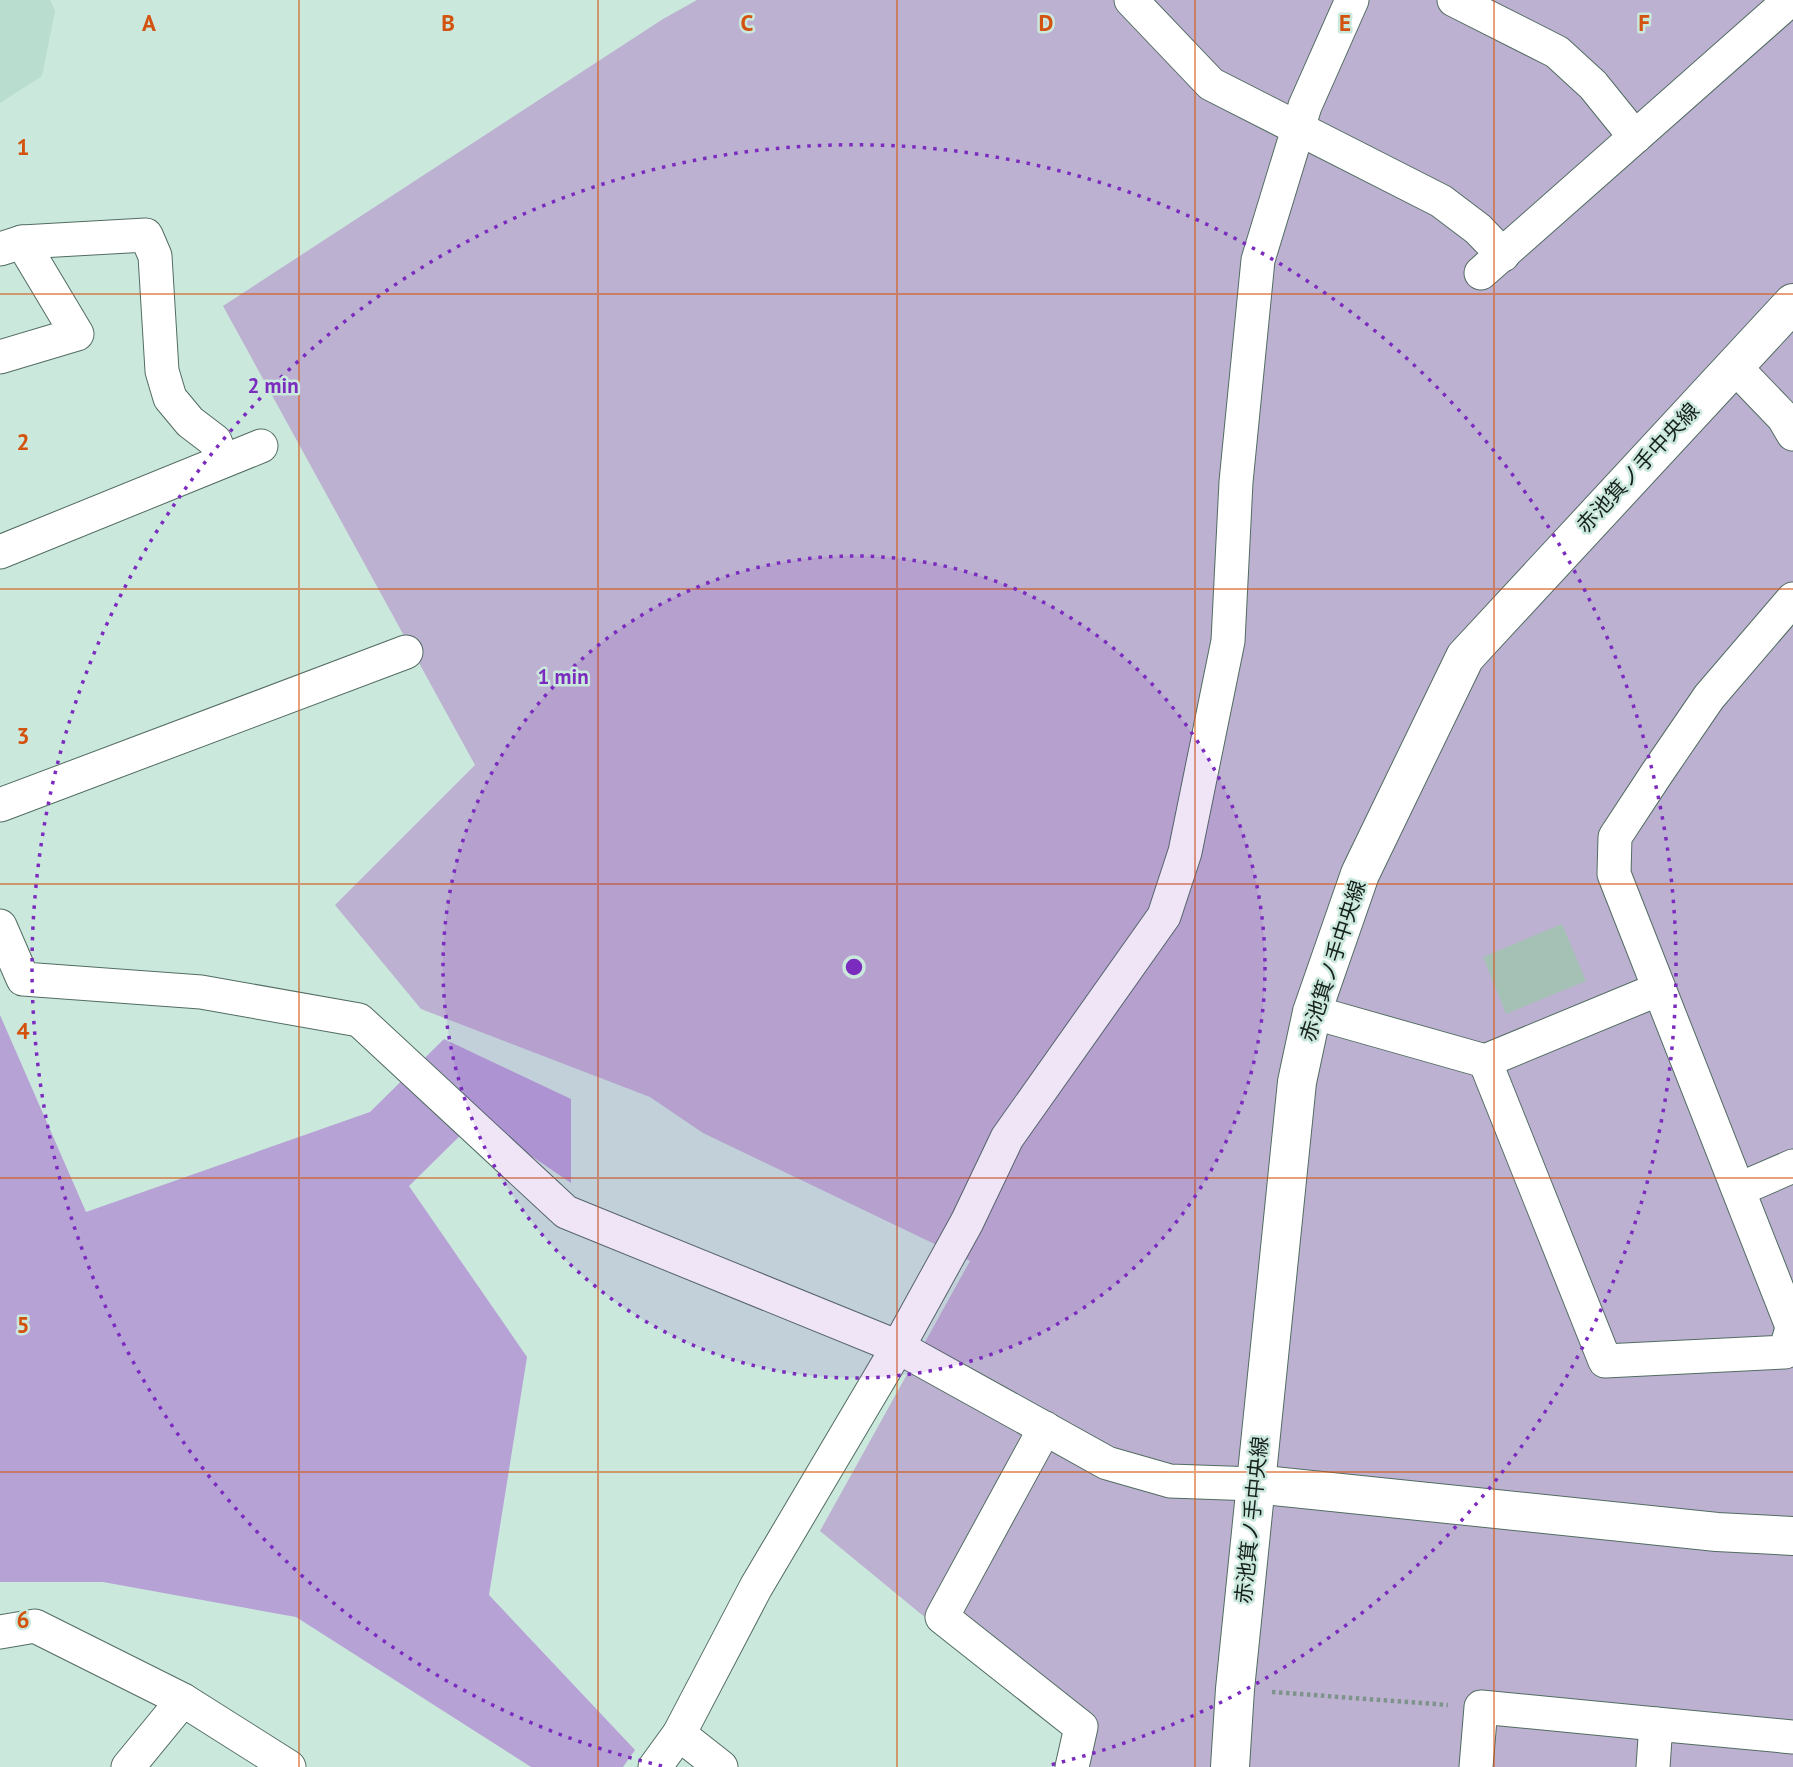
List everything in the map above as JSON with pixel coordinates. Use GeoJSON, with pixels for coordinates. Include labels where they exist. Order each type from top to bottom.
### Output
{"type":"FeatureCollection","features":[{"type":"Feature","properties":{"kind":"street"},"geometry":{"type":"LineString","coordinates":[[1131,0],[1211,84],[1441,201],[1478,229],[1492,264],[1635,137],[1777,4]]}},
{"type":"Feature","properties":{"kind":"street"},"geometry":{"type":"LineString","coordinates":[[655,1767],[679,1734],[755,1587],[898,1347],[967,1222],[1007,1138],[1164,916],[1185,852],[1228,641],[1236,482],[1258,260],[1297,129],[1352,0]]}},
{"type":"Feature","properties":{"kind":"street"},"geometry":{"type":"LineString","coordinates":[[1454,0],[1557,52],[1593,85],[1635,137]]}},
{"type":"Feature","properties":{"kind":"street"},"geometry":{"type":"LineString","coordinates":[[11,245],[146,235],[155,256],[162,372],[170,398],[190,422],[215,441],[223,461]]}},
{"type":"Feature","properties":{"kind":"street"},"geometry":{"type":"LineString","coordinates":[[0,356],[77,334],[11,245]]}},
{"type":"Feature","properties":{"kind":"street","name":"赤池箕ノ手中央線"},"geometry":{"type":"LineString","coordinates":[[1230,1767],[1255,1484],[1297,1082],[1312,1012],[1360,874],[1465,657],[1793,303]]}},
{"type":"Feature","properties":{"kind":"street"},"geometry":{"type":"LineString","coordinates":[[1733,365],[1783,417],[1793,434]]}},
{"type":"Feature","properties":{"kind":"street"},"geometry":{"type":"LineString","coordinates":[[0,552],[261,446]]}},
{"type":"Feature","properties":{"kind":"street"},"geometry":{"type":"LineString","coordinates":[[1485,1060],[1605,1361],[1785,1352],[1793,1329],[1614,874],[1615,837],[1709,697],[1793,599]]}},
{"type":"Feature","properties":{"kind":"street"},"geometry":{"type":"LineString","coordinates":[[0,805],[406,652]]}},
{"type":"Feature","properties":{"kind":"street"},"geometry":{"type":"LineString","coordinates":[[0,926],[23,979],[201,992],[359,1020],[566,1212],[898,1347],[1107,1463],[1170,1481],[1255,1484],[1717,1532],[1793,1536]]}},
{"type":"Feature","properties":{"kind":"street"},"geometry":{"type":"LineString","coordinates":[[1312,1012],[1485,1060],[1659,989]]}},
{"type":"Feature","properties":{"kind":"street"},"geometry":{"type":"LineString","coordinates":[[1740,1189],[1793,1166]]}},
{"type":"Feature","properties":{"kind":"street"},"geometry":{"type":"LineString","coordinates":[[1045,1428],[942,1617],[1080,1727],[1072,1767]]}},
{"type":"Feature","properties":{"kind":"street"},"geometry":{"type":"LineString","coordinates":[[0,1632],[35,1626],[183,1700],[289,1767]]}},
{"type":"Feature","properties":{"kind":"street"},"geometry":{"type":"LineString","coordinates":[[128,1767],[183,1700]]}},
{"type":"Feature","properties":{"kind":"street"},"geometry":{"type":"LineString","coordinates":[[1476,1767],[1480,1707],[1793,1737]]}},
{"type":"Feature","properties":{"kind":"street"},"geometry":{"type":"LineString","coordinates":[[1653,1767],[1656,1724]]}},
{"type":"Feature","properties":{"kind":"street"},"geometry":{"type":"LineString","coordinates":[[679,1734],[720,1767]]}},
{"type":"Feature","properties":{"kind":"path"},"geometry":{"type":"LineString","coordinates":[[1235,1689],[1480,1707]]}},
{"type":"Feature","properties":{"kind":"shaded area"},"geometry":{"type":"Polygon","coordinates":[[[0,0],[50,0],[55,11],[42,76],[0,103],[0,0]]]}},
{"type":"Feature","properties":{"kind":"shaded area"},"geometry":{"type":"Polygon","coordinates":[[[697,0],[1793,0],[1793,1767],[1073,1767],[1078,1743],[820,1531],[970,1261],[703,1133],[650,1097],[421,1009],[335,905],[475,765],[223,306],[663,19],[697,0]]]}},
{"type":"Feature","properties":{"kind":"shaded area"},"geometry":{"type":"Polygon","coordinates":[[[0,1015],[86,1212],[370,1112],[444,1039],[571,1099],[571,1183],[477,1119],[409,1186],[527,1357],[489,1595],[635,1750],[623,1767],[531,1767],[296,1617],[103,1582],[0,1582],[0,1015]]]}},
{"type":"Feature","properties":{"kind":"building"},"geometry":{"type":"Polygon","coordinates":[[[1562,924],[1586,981],[1506,1014],[1483,957],[1562,924]]]}}]}
